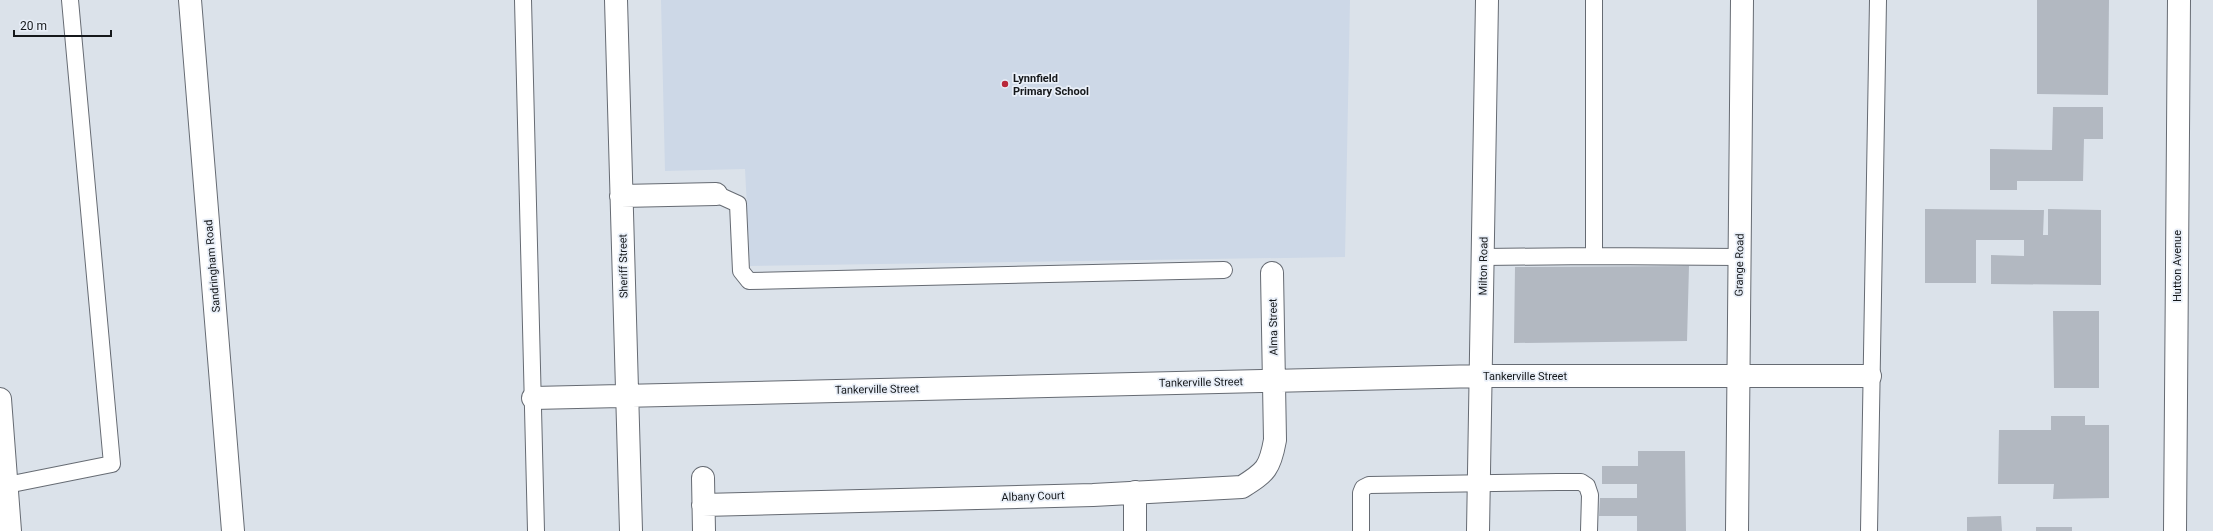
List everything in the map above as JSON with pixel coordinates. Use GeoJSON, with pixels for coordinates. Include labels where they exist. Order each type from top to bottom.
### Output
{"type":"FeatureCollection","features":[{"type":"Feature","properties":{"kind":"street","name":"Sandringham Road"},"geometry":{"type":"LineString","coordinates":[[190,0],[233,531]]}},
{"type":"Feature","properties":{"kind":"street","name":"Sheriff Street"},"geometry":{"type":"LineString","coordinates":[[616,0],[631,531]]}},
{"type":"Feature","properties":{"kind":"street","name":"Milton Road"},"geometry":{"type":"LineString","coordinates":[[1478,531],[1487,0]]}},
{"type":"Feature","properties":{"kind":"street","name":"Grange Road"},"geometry":{"type":"LineString","coordinates":[[1737,531],[1742,0]]}},
{"type":"Feature","properties":{"kind":"street","name":"Hutton Avenue"},"geometry":{"type":"LineString","coordinates":[[2175,531],[2179,0]]}},
{"type":"Feature","properties":{"kind":"street"},"geometry":{"type":"LineString","coordinates":[[621,196],[716,194]]}},
{"type":"Feature","properties":{"kind":"street","name":"Alma Street"},"geometry":{"type":"LineString","coordinates":[[1272,273],[1274,380]]}},
{"type":"Feature","properties":{"kind":"street","name":"Tankerville Street"},"geometry":{"type":"LineString","coordinates":[[533,398],[1481,376],[1870,376]]}},
{"type":"Feature","properties":{"kind":"street","name":"Albany Court"},"geometry":{"type":"LineString","coordinates":[[703,505],[1135,492],[1242,487],[1260,476],[1271,462],[1276,440],[1274,380]]}},
{"type":"Feature","properties":{"kind":"street"},"geometry":{"type":"LineString","coordinates":[[0,399],[10,531]]}},
{"type":"Feature","properties":{"kind":"street"},"geometry":{"type":"LineString","coordinates":[[702,478],[704,531]]}},
{"type":"Feature","properties":{"kind":"street"},"geometry":{"type":"LineString","coordinates":[[1135,492],[1135,531]]}},
{"type":"Feature","properties":{"kind":"lane"},"geometry":{"type":"LineString","coordinates":[[7,485],[112,464],[70,0]]}},
{"type":"Feature","properties":{"kind":"lane"},"geometry":{"type":"LineString","coordinates":[[523,0],[536,531]]}},
{"type":"Feature","properties":{"kind":"lane"},"geometry":{"type":"LineString","coordinates":[[1594,0],[1594,256]]}},
{"type":"Feature","properties":{"kind":"lane"},"geometry":{"type":"LineString","coordinates":[[1869,531],[1870,376],[1878,0]]}},
{"type":"Feature","properties":{"kind":"lane"},"geometry":{"type":"LineString","coordinates":[[716,194],[738,204],[741,271],[749,281],[1224,270]]}},
{"type":"Feature","properties":{"kind":"lane"},"geometry":{"type":"LineString","coordinates":[[1483,257],[1739,257]]}},
{"type":"Feature","properties":{"kind":"lane"},"geometry":{"type":"LineString","coordinates":[[1361,531],[1361,493],[1363,488],[1369,485],[1478,482],[1581,482],[1587,486],[1590,495],[1589,531]]}},
{"type":"Feature","properties":{"kind":"shaded area","name":"Lynnfield Primary School"},"geometry":{"type":"Polygon","coordinates":[[[661,0],[1350,0],[1345,257],[750,266],[745,169],[665,171],[661,0]]]}},
{"type":"Feature","properties":{"kind":"building"},"geometry":{"type":"Polygon","coordinates":[[[2037,0],[2109,0],[2108,95],[2037,94],[2037,0]]]}},
{"type":"Feature","properties":{"kind":"building"},"geometry":{"type":"Polygon","coordinates":[[[2053,107],[2103,107],[2103,139],[2084,139],[2083,181],[2017,181],[2017,190],[1990,190],[1990,149],[2052,150],[2053,107]]]}},
{"type":"Feature","properties":{"kind":"building"},"geometry":{"type":"Polygon","coordinates":[[[1925,209],[2044,210],[2043,235],[2048,235],[2048,209],[2101,210],[2101,285],[1991,284],[1991,255],[2024,256],[2024,240],[1976,240],[1976,283],[1925,283],[1925,209]]]}},
{"type":"Feature","properties":{"kind":"building"},"geometry":{"type":"Polygon","coordinates":[[[1689,266],[1687,341],[1514,343],[1515,267],[1689,266]]]}},
{"type":"Feature","properties":{"kind":"building"},"geometry":{"type":"Polygon","coordinates":[[[2053,311],[2099,311],[2099,388],[2054,388],[2053,311]]]}},
{"type":"Feature","properties":{"kind":"building"},"geometry":{"type":"Polygon","coordinates":[[[2051,416],[2085,416],[2085,425],[2109,425],[2109,498],[2053,499],[2054,484],[1998,484],[1999,430],[2051,430],[2051,416]]]}},
{"type":"Feature","properties":{"kind":"building"},"geometry":{"type":"Polygon","coordinates":[[[1638,451],[1685,451],[1686,531],[1637,531],[1637,516],[1599,516],[1600,498],[1637,498],[1637,484],[1602,484],[1602,466],[1638,466],[1638,451]]]}},
{"type":"Feature","properties":{"kind":"building"},"geometry":{"type":"Polygon","coordinates":[[[2001,516],[2002,531],[1967,531],[1967,517],[2001,516]]]}},
{"type":"Feature","properties":{"kind":"building"},"geometry":{"type":"Polygon","coordinates":[[[2036,527],[2072,527],[2072,531],[2036,531],[2036,527]]]}},
{"type":"Feature","properties":{"kind":"place","name":"Lynnfield Primary School"},"geometry":{"type":"Point","coordinates":[1005,84]}}]}
